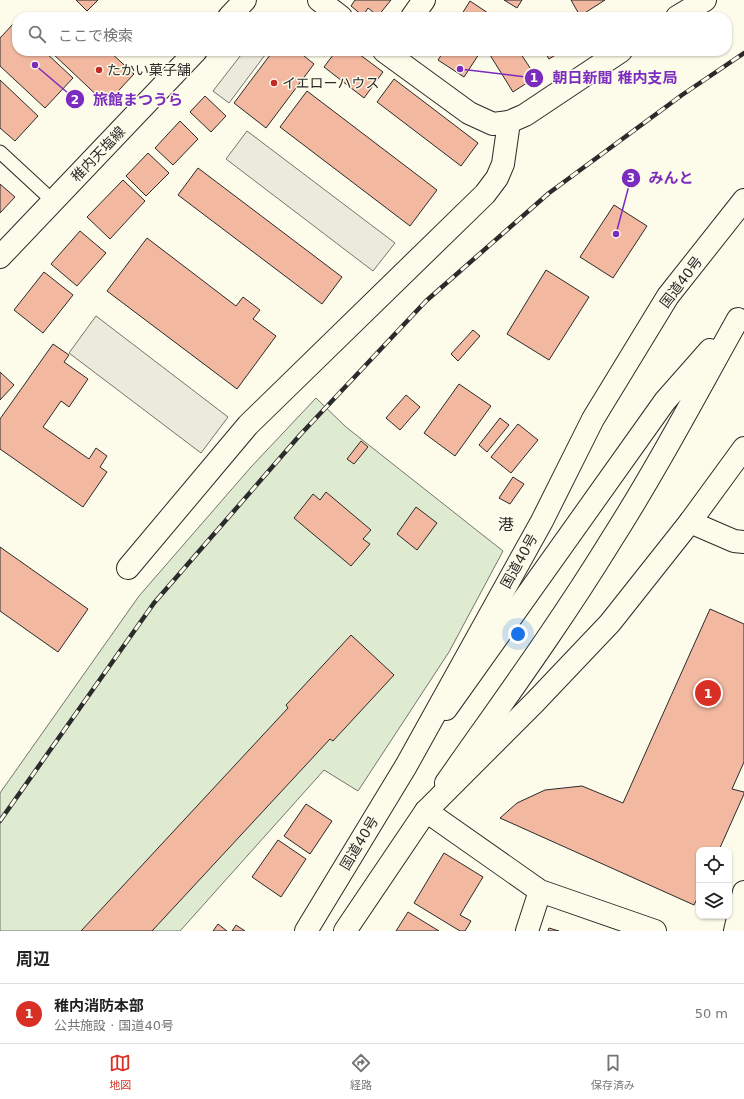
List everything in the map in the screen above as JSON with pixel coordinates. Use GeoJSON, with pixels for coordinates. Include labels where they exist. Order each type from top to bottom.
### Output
{"type":"FeatureCollection","features":[{"type":"Feature","properties":{"kind":"main road"},"geometry":{"type":"LineString","coordinates":[[234,12],[245,0]]}},
{"type":"Feature","properties":{"kind":"main road"},"geometry":{"type":"LineString","coordinates":[[319,0],[335,12]]}},
{"type":"Feature","properties":{"kind":"main road"},"geometry":{"type":"LineString","coordinates":[[416,12],[424,0]]}},
{"type":"Feature","properties":{"kind":"main road"},"geometry":{"type":"LineString","coordinates":[[685,12],[705,0]]}},
{"type":"Feature","properties":{"kind":"main road","name":"稚内天塩線"},"geometry":{"type":"LineString","coordinates":[[0,257],[191,56]]}},
{"type":"Feature","properties":{"kind":"main road"},"geometry":{"type":"LineString","coordinates":[[391,56],[469,113],[493,124],[510,122],[525,115],[614,56]]}},
{"type":"Feature","properties":{"kind":"main road"},"geometry":{"type":"LineString","coordinates":[[128,568],[248,425],[485,194],[497,178],[503,164],[510,122]]}},
{"type":"Feature","properties":{"kind":"main road","name":"国道40号"},"geometry":{"type":"LineString","coordinates":[[306,931],[406,766],[542,521],[593,419],[668,296],[744,200]]}},
{"type":"Feature","properties":{"kind":"main road"},"geometry":{"type":"LineString","coordinates":[[406,766],[665,401],[741,315]]}},
{"type":"Feature","properties":{"kind":"main road"},"geometry":{"type":"LineString","coordinates":[[345,931],[426,811],[526,670],[611,541],[669,443],[741,315]]}},
{"type":"Feature","properties":{"kind":"main road"},"geometry":{"type":"LineString","coordinates":[[426,811],[535,702],[610,623],[690,522],[744,448]]}},
{"type":"Feature","properties":{"kind":"main road"},"geometry":{"type":"LineString","coordinates":[[690,522],[734,541],[744,542]]}},
{"type":"Feature","properties":{"kind":"main road"},"geometry":{"type":"LineString","coordinates":[[426,811],[540,891],[656,931]]}},
{"type":"Feature","properties":{"kind":"main road"},"geometry":{"type":"LineString","coordinates":[[527,931],[540,891]]}},
{"type":"Feature","properties":{"kind":"main road"},"geometry":{"type":"LineString","coordinates":[[735,931],[744,892]]}},
{"type":"Feature","properties":{"kind":"lane"},"geometry":{"type":"LineString","coordinates":[[0,152],[53,200]]}},
{"type":"Feature","properties":{"kind":"green space"},"geometry":{"type":"Polygon","coordinates":[[[316,398],[346,427],[503,551],[449,652],[358,791],[324,770],[180,931],[0,931],[0,793],[139,596],[251,467],[316,398]]]}},
{"type":"Feature","properties":{"kind":"shaded area"},"geometry":{"type":"Polygon","coordinates":[[[240,56],[264,56],[229,103],[213,91],[240,56]]]}},
{"type":"Feature","properties":{"kind":"shaded area"},"geometry":{"type":"Polygon","coordinates":[[[247,131],[395,243],[373,271],[226,159],[247,131]]]}},
{"type":"Feature","properties":{"kind":"shaded area"},"geometry":{"type":"Polygon","coordinates":[[[96,316],[228,417],[201,453],[69,353],[96,316]]]}},
{"type":"Feature","properties":{"kind":"building"},"geometry":{"type":"Polygon","coordinates":[[[76,0],[98,0],[87,11],[76,0]]]}},
{"type":"Feature","properties":{"kind":"building"},"geometry":{"type":"Polygon","coordinates":[[[355,0],[391,0],[381,12],[373,12],[368,8],[366,12],[358,12],[351,6],[355,0]]]}},
{"type":"Feature","properties":{"kind":"building"},"geometry":{"type":"Polygon","coordinates":[[[504,0],[522,0],[517,8],[504,0]]]}},
{"type":"Feature","properties":{"kind":"building"},"geometry":{"type":"Polygon","coordinates":[[[571,0],[605,0],[586,12],[578,12],[571,0]]]}},
{"type":"Feature","properties":{"kind":"building"},"geometry":{"type":"Polygon","coordinates":[[[470,1],[486,12],[463,12],[470,1]]]}},
{"type":"Feature","properties":{"kind":"building"},"geometry":{"type":"Polygon","coordinates":[[[12,25],[12,56],[49,56],[73,78],[45,108],[0,66],[0,38],[12,25]]]}},
{"type":"Feature","properties":{"kind":"building"},"geometry":{"type":"Polygon","coordinates":[[[55,56],[114,56],[134,74],[106,104],[55,56]]]}},
{"type":"Feature","properties":{"kind":"building","name":"イエローハウス"},"geometry":{"type":"Polygon","coordinates":[[[269,56],[304,56],[314,64],[266,128],[234,103],[269,56]]]}},
{"type":"Feature","properties":{"kind":"building"},"geometry":{"type":"Polygon","coordinates":[[[332,56],[362,56],[383,72],[364,98],[324,67],[332,56]]]}},
{"type":"Feature","properties":{"kind":"building"},"geometry":{"type":"Polygon","coordinates":[[[441,56],[478,56],[464,77],[438,60],[441,56]]]}},
{"type":"Feature","properties":{"kind":"building"},"geometry":{"type":"Polygon","coordinates":[[[491,56],[522,56],[536,77],[513,92],[491,56]]]}},
{"type":"Feature","properties":{"kind":"building"},"geometry":{"type":"Polygon","coordinates":[[[547,56],[554,56],[549,59],[547,56]]]}},
{"type":"Feature","properties":{"kind":"building"},"geometry":{"type":"Polygon","coordinates":[[[394,79],[478,143],[461,166],[377,102],[394,79]]]}},
{"type":"Feature","properties":{"kind":"building"},"geometry":{"type":"Polygon","coordinates":[[[0,80],[38,116],[15,141],[0,128],[0,80]]]}},
{"type":"Feature","properties":{"kind":"building"},"geometry":{"type":"Polygon","coordinates":[[[307,91],[437,190],[410,226],[280,127],[307,91]]]}},
{"type":"Feature","properties":{"kind":"building"},"geometry":{"type":"Polygon","coordinates":[[[205,96],[226,116],[211,132],[190,112],[205,96]]]}},
{"type":"Feature","properties":{"kind":"building"},"geometry":{"type":"Polygon","coordinates":[[[180,121],[198,139],[173,165],[155,148],[180,121]]]}},
{"type":"Feature","properties":{"kind":"building"},"geometry":{"type":"Polygon","coordinates":[[[148,153],[169,173],[146,196],[126,176],[148,153]]]}},
{"type":"Feature","properties":{"kind":"building"},"geometry":{"type":"Polygon","coordinates":[[[198,168],[342,277],[322,304],[178,195],[198,168]]]}},
{"type":"Feature","properties":{"kind":"building"},"geometry":{"type":"Polygon","coordinates":[[[123,180],[145,201],[110,239],[87,217],[123,180]]]}},
{"type":"Feature","properties":{"kind":"building"},"geometry":{"type":"Polygon","coordinates":[[[0,184],[15,197],[0,213],[0,184]]]}},
{"type":"Feature","properties":{"kind":"building"},"geometry":{"type":"Polygon","coordinates":[[[614,205],[647,226],[613,278],[580,257],[614,205]]]}},
{"type":"Feature","properties":{"kind":"building"},"geometry":{"type":"Polygon","coordinates":[[[80,231],[106,253],[77,286],[51,264],[80,231]]]}},
{"type":"Feature","properties":{"kind":"building"},"geometry":{"type":"Polygon","coordinates":[[[147,238],[236,306],[243,297],[260,310],[253,319],[276,336],[237,389],[107,291],[147,238]]]}},
{"type":"Feature","properties":{"kind":"building"},"geometry":{"type":"Polygon","coordinates":[[[546,270],[589,297],[549,360],[507,334],[546,270]]]}},
{"type":"Feature","properties":{"kind":"building"},"geometry":{"type":"Polygon","coordinates":[[[44,272],[73,295],[43,333],[14,310],[44,272]]]}},
{"type":"Feature","properties":{"kind":"building"},"geometry":{"type":"Polygon","coordinates":[[[473,330],[480,336],[458,361],[451,354],[473,330]]]}},
{"type":"Feature","properties":{"kind":"building"},"geometry":{"type":"Polygon","coordinates":[[[53,344],[69,355],[64,362],[88,379],[69,407],[61,401],[43,427],[89,459],[96,448],[107,456],[100,467],[107,472],[83,507],[0,449],[0,419],[53,344]]]}},
{"type":"Feature","properties":{"kind":"building"},"geometry":{"type":"Polygon","coordinates":[[[0,372],[14,385],[0,400],[0,372]]]}},
{"type":"Feature","properties":{"kind":"building"},"geometry":{"type":"Polygon","coordinates":[[[459,384],[491,406],[455,456],[424,433],[459,384]]]}},
{"type":"Feature","properties":{"kind":"building"},"geometry":{"type":"Polygon","coordinates":[[[406,395],[420,407],[400,430],[386,418],[406,395]]]}},
{"type":"Feature","properties":{"kind":"building"},"geometry":{"type":"Polygon","coordinates":[[[500,418],[509,425],[487,452],[479,445],[500,418]]]}},
{"type":"Feature","properties":{"kind":"building"},"geometry":{"type":"Polygon","coordinates":[[[518,424],[538,440],[511,473],[491,457],[518,424]]]}},
{"type":"Feature","properties":{"kind":"building"},"geometry":{"type":"Polygon","coordinates":[[[361,441],[368,447],[354,464],[347,459],[361,441]]]}},
{"type":"Feature","properties":{"kind":"building"},"geometry":{"type":"Polygon","coordinates":[[[513,477],[524,484],[510,504],[499,498],[513,477]]]}},
{"type":"Feature","properties":{"kind":"building"},"geometry":{"type":"Polygon","coordinates":[[[326,492],[371,530],[363,539],[370,544],[351,566],[294,518],[313,494],[320,500],[326,492]]]}},
{"type":"Feature","properties":{"kind":"building"},"geometry":{"type":"Polygon","coordinates":[[[416,507],[437,523],[417,550],[397,534],[416,507]]]}},
{"type":"Feature","properties":{"kind":"building"},"geometry":{"type":"Polygon","coordinates":[[[0,547],[88,609],[58,652],[0,611],[0,547]]]}},
{"type":"Feature","properties":{"kind":"building"},"geometry":{"type":"Polygon","coordinates":[[[710,609],[744,624],[744,762],[732,789],[744,792],[744,794],[720,847],[696,847],[696,901],[694,905],[500,818],[517,803],[545,790],[582,786],[623,803],[710,609]]]}},
{"type":"Feature","properties":{"kind":"building"},"geometry":{"type":"Polygon","coordinates":[[[351,635],[394,675],[333,741],[330,739],[152,931],[81,931],[288,708],[286,705],[351,635]]]}},
{"type":"Feature","properties":{"kind":"building"},"geometry":{"type":"Polygon","coordinates":[[[306,804],[332,821],[310,854],[284,836],[306,804]]]}},
{"type":"Feature","properties":{"kind":"building"},"geometry":{"type":"Polygon","coordinates":[[[278,840],[306,859],[281,897],[252,877],[278,840]]]}},
{"type":"Feature","properties":{"kind":"building"},"geometry":{"type":"Polygon","coordinates":[[[444,853],[483,877],[460,915],[471,921],[465,931],[460,931],[414,903],[444,853]]]}},
{"type":"Feature","properties":{"kind":"building"},"geometry":{"type":"Polygon","coordinates":[[[408,912],[439,931],[396,931],[408,912]]]}},
{"type":"Feature","properties":{"kind":"building"},"geometry":{"type":"Polygon","coordinates":[[[218,924],[227,931],[213,931],[218,924]]]}},
{"type":"Feature","properties":{"kind":"building"},"geometry":{"type":"Polygon","coordinates":[[[236,925],[245,931],[232,931],[236,925]]]}},
{"type":"Feature","properties":{"kind":"building"},"geometry":{"type":"Polygon","coordinates":[[[549,928],[559,931],[548,931],[549,928]]]}},
{"type":"Feature","properties":{"kind":"railway"},"geometry":{"type":"LineString","coordinates":[[0,821],[154,603],[300,435],[426,301],[549,193],[682,95],[744,53]]}},
{"type":"Feature","properties":{"kind":"place","name":"旅館まつうら"},"geometry":{"type":"Point","coordinates":[35,65]}},
{"type":"Feature","properties":{"kind":"place","name":"朝日新聞 稚内支局"},"geometry":{"type":"Point","coordinates":[460,69]}},
{"type":"Feature","properties":{"kind":"place","name":"たかい菓子舗"},"geometry":{"type":"Point","coordinates":[99,70]}},
{"type":"Feature","properties":{"kind":"place","name":"イエローハウス"},"geometry":{"type":"Point","coordinates":[274,83]}},
{"type":"Feature","properties":{"kind":"place","name":"みんと"},"geometry":{"type":"Point","coordinates":[616,234]}},
{"type":"Feature","properties":{"kind":"place","name":"稚内消防本部"},"geometry":{"type":"Point","coordinates":[708,693]}},
{"type":"Feature","properties":{"kind":"district","name":"港"},"geometry":{"type":"Point","coordinates":[506,524]}}]}
